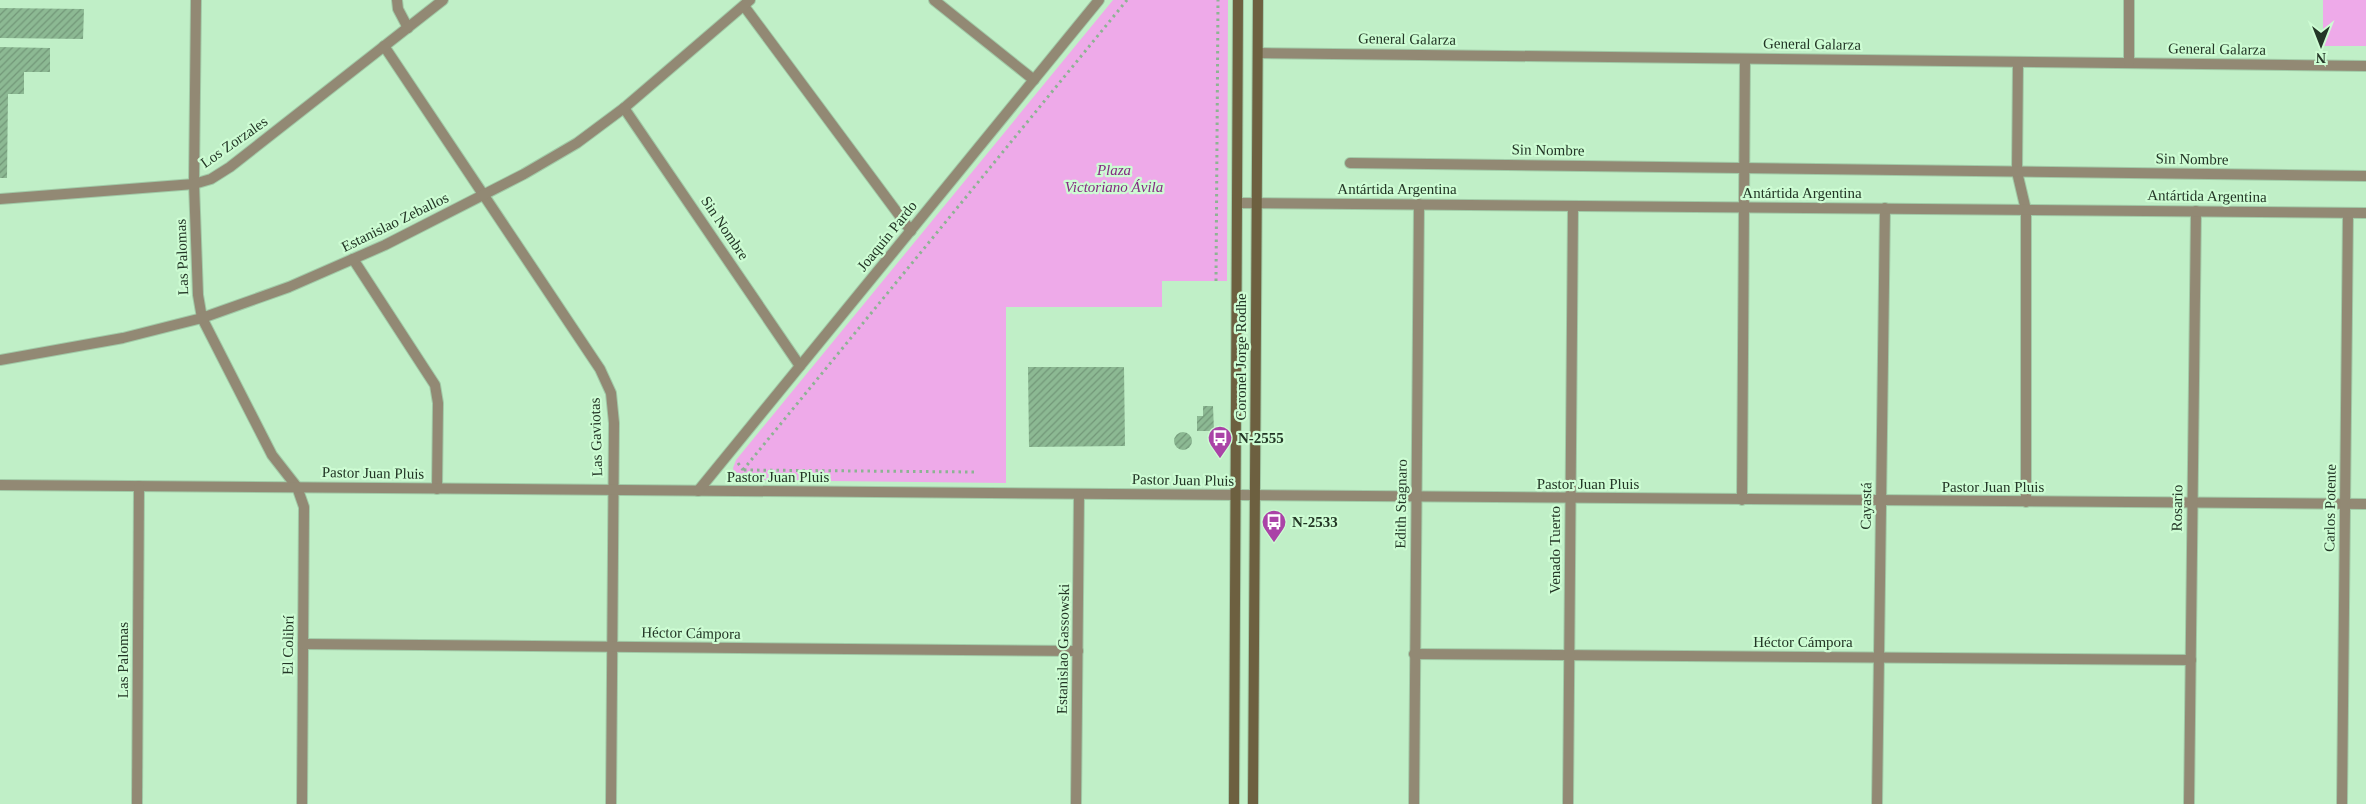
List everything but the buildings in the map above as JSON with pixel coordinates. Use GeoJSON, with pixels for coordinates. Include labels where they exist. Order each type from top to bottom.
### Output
{"type":"FeatureCollection","features":[{"type":"Feature","properties":{"kind":"main road","name":"Coronel Jorge Rodhe"},"geometry":{"type":"LineString","coordinates":[[1234,804],[1238,0]]}},
{"type":"Feature","properties":{"kind":"main road","name":"Coronel Jorge Rodhe"},"geometry":{"type":"LineString","coordinates":[[1253,804],[1258,0]]}},
{"type":"Feature","properties":{"kind":"street","name":"Las Palomas"},"geometry":{"type":"LineString","coordinates":[[196,0],[194,184],[198,295],[202,318],[272,455],[297,487]]}},
{"type":"Feature","properties":{"kind":"street"},"geometry":{"type":"LineString","coordinates":[[396,0],[402,18],[408,28]]}},
{"type":"Feature","properties":{"kind":"street","name":"Los Zorzales"},"geometry":{"type":"LineString","coordinates":[[0,199],[194,184],[211,179],[230,167],[443,0]]}},
{"type":"Feature","properties":{"kind":"street"},"geometry":{"type":"LineString","coordinates":[[934,0],[1034,80]]}},
{"type":"Feature","properties":{"kind":"street","name":"Joaquín Pardo"},"geometry":{"type":"LineString","coordinates":[[698,491],[1099,0]]}},
{"type":"Feature","properties":{"kind":"street"},"geometry":{"type":"LineString","coordinates":[[2129,0],[2129,63]]}},
{"type":"Feature","properties":{"kind":"street"},"geometry":{"type":"LineString","coordinates":[[747,3],[911,231]]}},
{"type":"Feature","properties":{"kind":"street","name":"Estanislao Zeballos"},"geometry":{"type":"LineString","coordinates":[[0,360],[123,338],[202,318],[289,287],[353,260],[483,195],[577,143],[624,108],[747,3]]}},
{"type":"Feature","properties":{"kind":"street","name":"Las Gaviotas"},"geometry":{"type":"LineString","coordinates":[[384,46],[607,381],[613,408],[610,804]]}},
{"type":"Feature","properties":{"kind":"street","name":"General Galarza"},"geometry":{"type":"LineString","coordinates":[[1258,53],[2366,66]]}},
{"type":"Feature","properties":{"kind":"street"},"geometry":{"type":"LineString","coordinates":[[1742,500],[1745,59]]}},
{"type":"Feature","properties":{"kind":"street"},"geometry":{"type":"LineString","coordinates":[[2018,62],[2017,172],[2026,210],[2026,502]]}},
{"type":"Feature","properties":{"kind":"street","name":"Sin Nombre"},"geometry":{"type":"LineString","coordinates":[[624,108],[800,366]]}},
{"type":"Feature","properties":{"kind":"street","name":"Sin Nombre"},"geometry":{"type":"LineString","coordinates":[[1350,163],[2366,176]]}},
{"type":"Feature","properties":{"kind":"street","name":"Antártida Argentina"},"geometry":{"type":"LineString","coordinates":[[1237,203],[2366,213]]}},
{"type":"Feature","properties":{"kind":"street","name":"Edith Stagnaro"},"geometry":{"type":"LineString","coordinates":[[1414,804],[1419,204]]}},
{"type":"Feature","properties":{"kind":"street","name":"Venado Tuerto"},"geometry":{"type":"LineString","coordinates":[[1568,804],[1573,206]]}},
{"type":"Feature","properties":{"kind":"street","name":"Cayastá"},"geometry":{"type":"LineString","coordinates":[[1877,804],[1885,208]]}},
{"type":"Feature","properties":{"kind":"street","name":"Rosario"},"geometry":{"type":"LineString","coordinates":[[2189,804],[2196,211]]}},
{"type":"Feature","properties":{"kind":"street","name":"Carlos Potente"},"geometry":{"type":"LineString","coordinates":[[2342,804],[2348,213]]}},
{"type":"Feature","properties":{"kind":"street"},"geometry":{"type":"LineString","coordinates":[[353,260],[435,385],[438,403],[437,489]]}},
{"type":"Feature","properties":{"kind":"street","name":"Pastor Juan Pluis"},"geometry":{"type":"LineString","coordinates":[[0,484],[1416,498],[2366,504]]}},
{"type":"Feature","properties":{"kind":"street","name":"Las Palomas"},"geometry":{"type":"LineString","coordinates":[[136,804],[139,486]]}},
{"type":"Feature","properties":{"kind":"street","name":"El Colibrí"},"geometry":{"type":"LineString","coordinates":[[297,487],[304,507],[302,804]]}},
{"type":"Feature","properties":{"kind":"street","name":"Estanislao Gassowski"},"geometry":{"type":"LineString","coordinates":[[1076,804],[1079,494]]}},
{"type":"Feature","properties":{"kind":"street","name":"Héctor Cámpora"},"geometry":{"type":"LineString","coordinates":[[303,644],[1078,651]]}},
{"type":"Feature","properties":{"kind":"street","name":"Héctor Cámpora"},"geometry":{"type":"LineString","coordinates":[[1414,654],[2191,660]]}},
{"type":"Feature","properties":{"kind":"path"},"geometry":{"type":"LineString","coordinates":[[743,470],[1127,0]]}},
{"type":"Feature","properties":{"kind":"path"},"geometry":{"type":"LineString","coordinates":[[1216,281],[1218,0]]}},
{"type":"Feature","properties":{"kind":"path"},"geometry":{"type":"LineString","coordinates":[[743,470],[975,472]]}},
{"type":"Feature","properties":{"kind":"path"},"geometry":{"type":"LineString","coordinates":[[743,470],[745,480]]}},
{"type":"Feature","properties":{"kind":"green space","name":"Plaza Victoriano Ávila"},"geometry":{"type":"Polygon","coordinates":[[[1113,0],[1228,0],[1227,281],[1162,281],[1162,307],[1006,307],[1006,483],[745,480],[735,476],[733,468],[736,460],[1113,0]]]}},
{"type":"Feature","properties":{"kind":"green space"},"geometry":{"type":"Polygon","coordinates":[[[2323,0],[2366,0],[2366,46],[2323,46],[2323,0]]]}},
{"type":"Feature","properties":{"kind":"place","name":"N-2555"},"geometry":{"type":"Point","coordinates":[1220,459]}},
{"type":"Feature","properties":{"kind":"place","name":"N-2533"},"geometry":{"type":"Point","coordinates":[1274,543]}}]}
